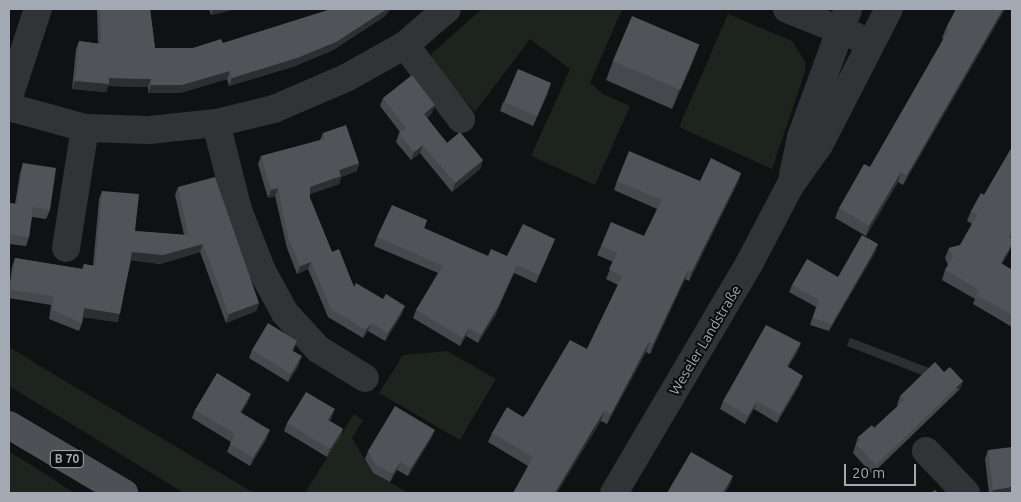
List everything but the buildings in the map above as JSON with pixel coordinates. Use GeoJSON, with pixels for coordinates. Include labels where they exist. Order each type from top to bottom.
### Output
{"type":"FeatureCollection","features":[{"type":"Feature","properties":{"kind":"main road","name":"B 70"},"geometry":{"type":"LineString","coordinates":[[9,425],[124,493]]}},
{"type":"Feature","properties":{"kind":"street"},"geometry":{"type":"LineString","coordinates":[[9,97],[38,9]]}},
{"type":"Feature","properties":{"kind":"street"},"geometry":{"type":"LineString","coordinates":[[9,107],[85,128],[149,130],[216,123],[292,101],[346,78],[405,45],[447,9]]}},
{"type":"Feature","properties":{"kind":"street"},"geometry":{"type":"LineString","coordinates":[[787,9],[843,19],[874,43]]}},
{"type":"Feature","properties":{"kind":"street","name":"Weseler Landstraße"},"geometry":{"type":"LineString","coordinates":[[614,493],[750,262],[791,184],[820,145],[890,9]]}},
{"type":"Feature","properties":{"kind":"street","name":"Weseler Landstraße"},"geometry":{"type":"LineString","coordinates":[[791,184],[801,137],[843,19]]}},
{"type":"Feature","properties":{"kind":"street"},"geometry":{"type":"LineString","coordinates":[[405,45],[462,119]]}},
{"type":"Feature","properties":{"kind":"street"},"geometry":{"type":"LineString","coordinates":[[216,123],[238,210],[262,271],[285,313],[318,349],[365,378]]}},
{"type":"Feature","properties":{"kind":"street"},"geometry":{"type":"LineString","coordinates":[[66,248],[85,128]]}},
{"type":"Feature","properties":{"kind":"street"},"geometry":{"type":"LineString","coordinates":[[926,451],[966,493]]}},
{"type":"Feature","properties":{"kind":"shaded area"},"geometry":{"type":"Polygon","coordinates":[[[482,9],[622,9],[590,83],[603,94],[630,106],[595,185],[531,156],[570,69],[530,39],[475,112],[432,61],[431,54],[482,9]]]}},
{"type":"Feature","properties":{"kind":"shaded area"},"geometry":{"type":"Polygon","coordinates":[[[728,14],[792,41],[805,61],[805,72],[772,169],[679,127],[728,14]]]}},
{"type":"Feature","properties":{"kind":"shaded area"},"geometry":{"type":"Polygon","coordinates":[[[9,347],[254,493],[184,493],[9,386],[9,347]]]}},
{"type":"Feature","properties":{"kind":"shaded area"},"geometry":{"type":"Polygon","coordinates":[[[447,351],[496,379],[460,440],[379,393],[403,355],[447,351]]]}},
{"type":"Feature","properties":{"kind":"shaded area"},"geometry":{"type":"Polygon","coordinates":[[[354,414],[363,420],[352,438],[373,473],[409,493],[305,493],[354,414]]]}},
{"type":"Feature","properties":{"kind":"shaded area"},"geometry":{"type":"Polygon","coordinates":[[[9,452],[25,461],[74,493],[9,493],[9,452]]]}}]}
